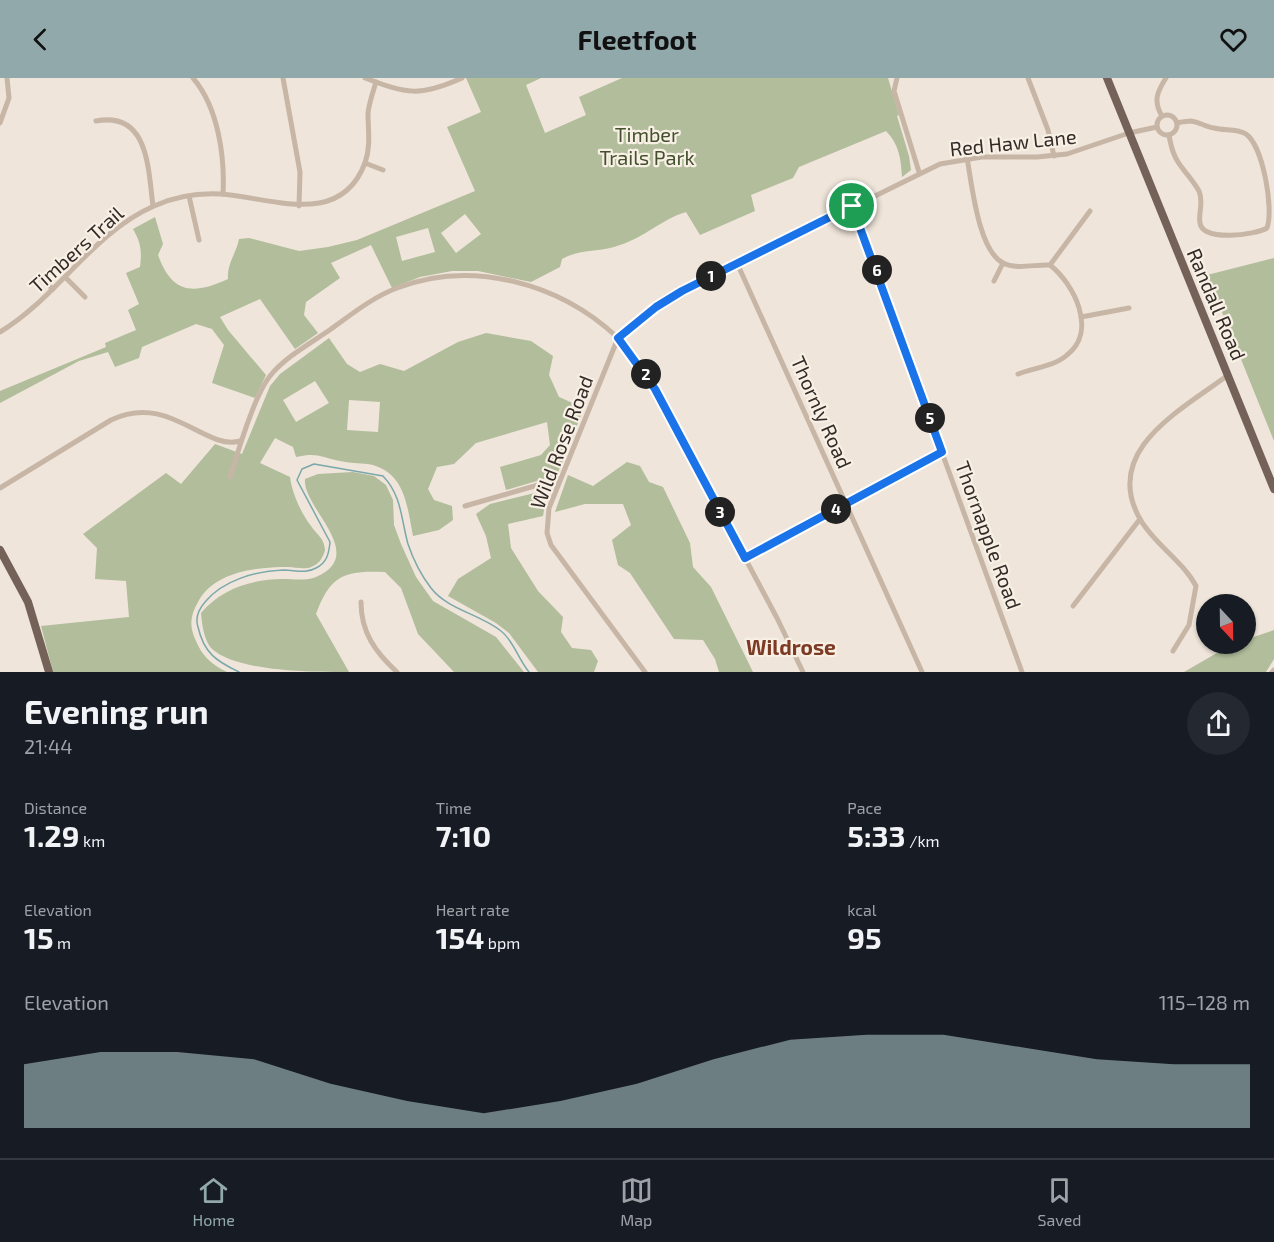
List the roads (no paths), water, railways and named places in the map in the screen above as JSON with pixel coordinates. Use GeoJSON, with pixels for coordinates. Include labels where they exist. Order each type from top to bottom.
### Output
{"type":"FeatureCollection","features":[{"type":"Feature","properties":{"kind":"main road","name":"Randall Road"},"geometry":{"type":"LineString","coordinates":[[1107,78],[1274,489]]}},
{"type":"Feature","properties":{"kind":"main road"},"geometry":{"type":"LineString","coordinates":[[0,550],[15,575],[35,623],[49,672]]}},
{"type":"Feature","properties":{"kind":"street"},"geometry":{"type":"LineString","coordinates":[[0,123],[9,98],[7,78]]}},
{"type":"Feature","properties":{"kind":"street"},"geometry":{"type":"LineString","coordinates":[[193,78],[205,96],[215,125],[224,180],[223,194]]}},
{"type":"Feature","properties":{"kind":"street"},"geometry":{"type":"LineString","coordinates":[[283,78],[300,172],[299,206]]}},
{"type":"Feature","properties":{"kind":"street"},"geometry":{"type":"LineString","coordinates":[[364,78],[409,92],[438,89],[462,78]]}},
{"type":"Feature","properties":{"kind":"street"},"geometry":{"type":"LineString","coordinates":[[897,78],[894,91],[919,172]]}},
{"type":"Feature","properties":{"kind":"street"},"geometry":{"type":"LineString","coordinates":[[1028,78],[1048,130],[1054,156]]}},
{"type":"Feature","properties":{"kind":"street"},"geometry":{"type":"LineString","coordinates":[[1162,116],[1158,108],[1157,92],[1166,78]]}},
{"type":"Feature","properties":{"kind":"street","name":"Timbers Trail"},"geometry":{"type":"LineString","coordinates":[[0,332],[23,316],[122,224],[153,206],[189,196],[223,194],[299,206],[314,205],[339,195],[353,183],[365,163],[369,146],[368,111],[376,82]]}},
{"type":"Feature","properties":{"kind":"street"},"geometry":{"type":"LineString","coordinates":[[1162,116],[1171,116],[1177,123],[1176,130],[1169,135],[1163,134],[1157,127],[1162,116]]}},
{"type":"Feature","properties":{"kind":"street"},"geometry":{"type":"LineString","coordinates":[[96,121],[111,118],[122,122],[138,135],[146,154],[153,206]]}},
{"type":"Feature","properties":{"kind":"street"},"geometry":{"type":"LineString","coordinates":[[1169,135],[1175,160],[1199,192],[1200,223],[1207,234],[1214,236],[1267,228],[1270,218],[1269,192],[1264,170],[1249,137],[1239,131],[1215,129],[1190,121],[1177,123]]}},
{"type":"Feature","properties":{"kind":"street","name":"Red Haw Lane"},"geometry":{"type":"LineString","coordinates":[[618,338],[656,307],[737,263],[919,172],[967,158],[1054,156],[1085,150],[1129,132],[1157,127]]}},
{"type":"Feature","properties":{"kind":"street"},"geometry":{"type":"LineString","coordinates":[[967,158],[978,217],[989,247],[1003,263],[1015,266],[1050,265],[1070,284],[1081,317],[1078,339],[1067,356],[1018,374]]}},
{"type":"Feature","properties":{"kind":"street"},"geometry":{"type":"LineString","coordinates":[[365,163],[383,170]]}},
{"type":"Feature","properties":{"kind":"street"},"geometry":{"type":"LineString","coordinates":[[189,196],[199,240]]}},
{"type":"Feature","properties":{"kind":"street","name":"Thornapple Road"},"geometry":{"type":"LineString","coordinates":[[852,206],[1022,672]]}},
{"type":"Feature","properties":{"kind":"street"},"geometry":{"type":"LineString","coordinates":[[1050,265],[1090,211]]}},
{"type":"Feature","properties":{"kind":"street","name":"Thornly Road"},"geometry":{"type":"LineString","coordinates":[[737,263],[922,672]]}},
{"type":"Feature","properties":{"kind":"street"},"geometry":{"type":"LineString","coordinates":[[994,281],[1003,263]]}},
{"type":"Feature","properties":{"kind":"street"},"geometry":{"type":"LineString","coordinates":[[230,477],[240,441],[246,432],[265,384],[275,370],[363,306],[395,288],[440,276],[468,274],[517,282],[547,293],[581,311],[618,338],[655,389],[803,672]]}},
{"type":"Feature","properties":{"kind":"street"},"geometry":{"type":"LineString","coordinates":[[39,277],[53,289]]}},
{"type":"Feature","properties":{"kind":"street"},"geometry":{"type":"LineString","coordinates":[[65,278],[85,297]]}},
{"type":"Feature","properties":{"kind":"street"},"geometry":{"type":"LineString","coordinates":[[1081,317],[1129,308]]}},
{"type":"Feature","properties":{"kind":"street","name":"Wild Rose Road"},"geometry":{"type":"LineString","coordinates":[[618,338],[559,479],[547,521],[551,545],[645,672]]}},
{"type":"Feature","properties":{"kind":"street"},"geometry":{"type":"LineString","coordinates":[[1173,651],[1189,625],[1196,586],[1184,568],[1140,519],[1133,499],[1131,478],[1139,448],[1158,427],[1228,375]]}},
{"type":"Feature","properties":{"kind":"street"},"geometry":{"type":"LineString","coordinates":[[0,488],[111,420],[128,414],[150,413],[166,416],[216,438],[240,441]]}},
{"type":"Feature","properties":{"kind":"street"},"geometry":{"type":"LineString","coordinates":[[745,558],[942,452]]}},
{"type":"Feature","properties":{"kind":"street"},"geometry":{"type":"LineString","coordinates":[[465,506],[559,479]]}},
{"type":"Feature","properties":{"kind":"street"},"geometry":{"type":"LineString","coordinates":[[1073,606],[1140,519]]}},
{"type":"Feature","properties":{"kind":"street"},"geometry":{"type":"LineString","coordinates":[[361,602],[362,622],[371,644],[397,672]]}},
{"type":"Feature","properties":{"kind":"waterway"},"geometry":{"type":"LineString","coordinates":[[239,672],[218,660],[208,650],[198,627],[198,614],[212,594],[231,582],[273,571],[308,571],[320,566],[325,560],[330,542],[297,480],[302,469],[314,464],[383,476],[394,492],[400,508],[412,555],[431,588],[446,602],[484,620],[501,631],[529,672]]}},
{"type":"Feature","properties":{"kind":"district","name":"Wildrose"},"geometry":{"type":"Point","coordinates":[791,646]}},
{"type":"Feature","properties":{"kind":"park label","name":"Timber Trails Park"},"geometry":{"type":"Point","coordinates":[647,146]}}]}
